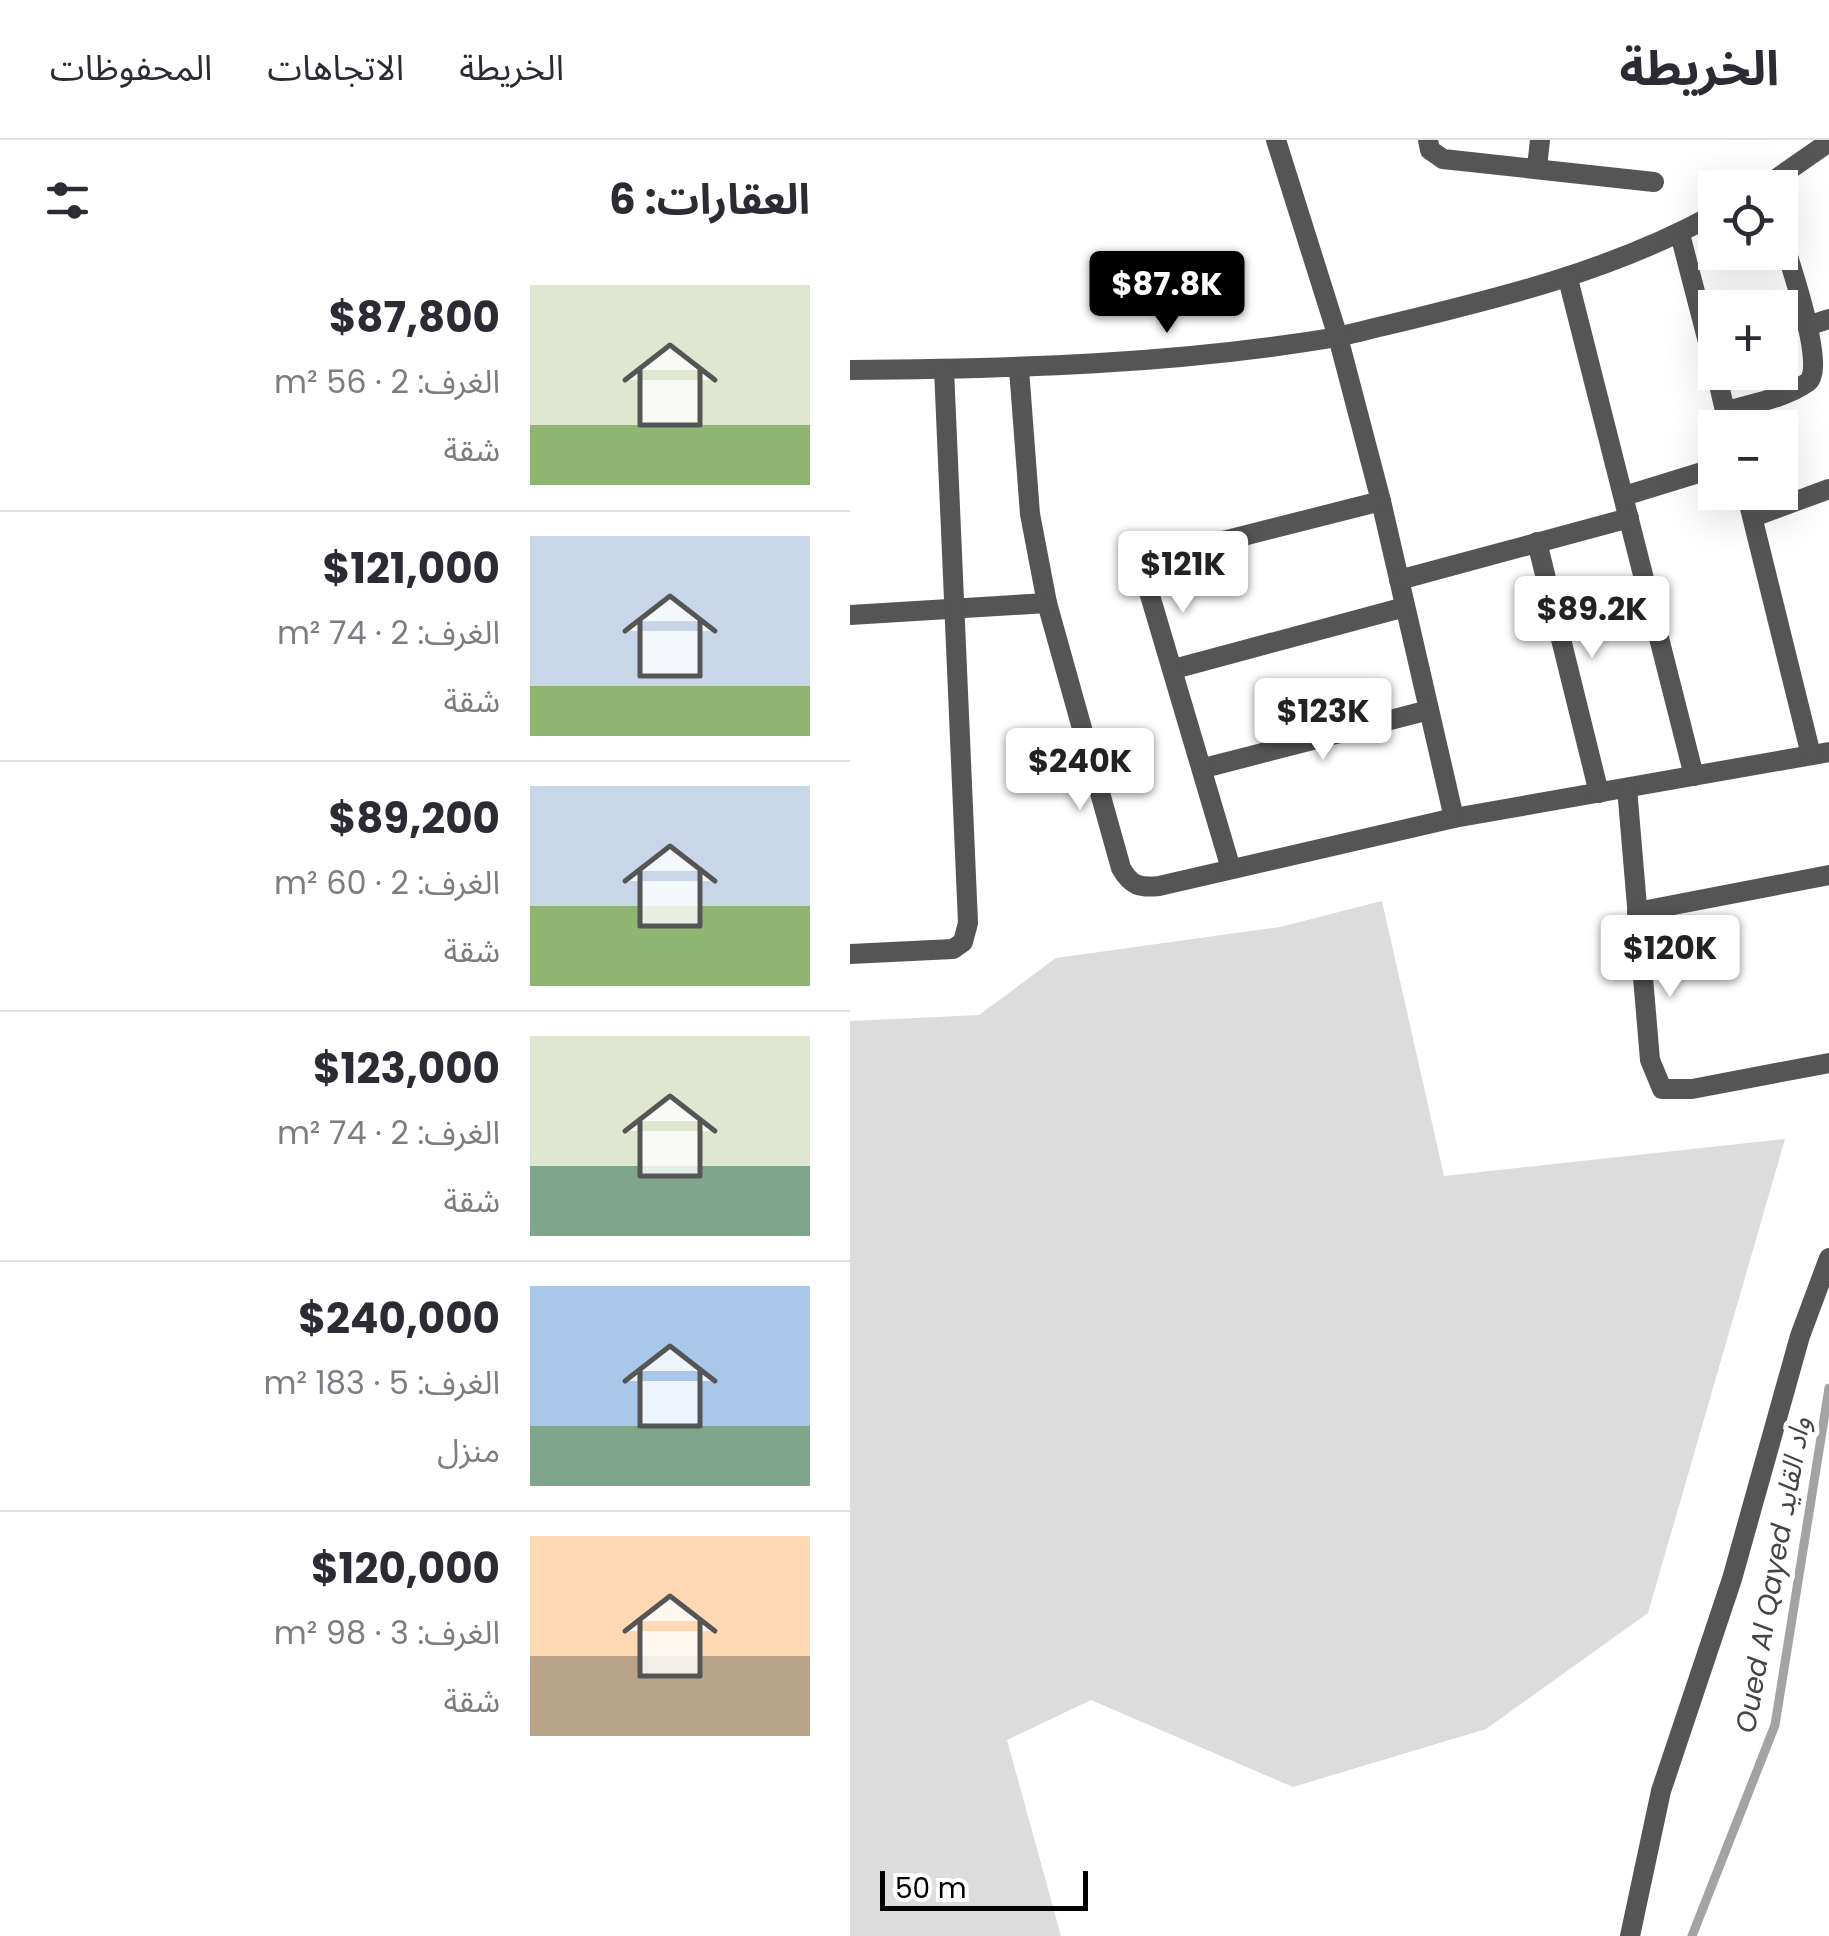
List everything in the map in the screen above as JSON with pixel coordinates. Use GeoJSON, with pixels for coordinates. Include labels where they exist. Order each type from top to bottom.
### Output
{"type":"FeatureCollection","features":[{"type":"Feature","properties":{"kind":"street"},"geometry":{"type":"LineString","coordinates":[[1276,140],[1338,337],[1381,500],[1454,818]]}},
{"type":"Feature","properties":{"kind":"street"},"geometry":{"type":"LineString","coordinates":[[1428,140],[1430,150],[1443,159],[1654,182]]}},
{"type":"Feature","properties":{"kind":"street"},"geometry":{"type":"LineString","coordinates":[[1537,168],[1540,140]]}},
{"type":"Feature","properties":{"kind":"street"},"geometry":{"type":"LineString","coordinates":[[1790,170],[1829,142]]}},
{"type":"Feature","properties":{"kind":"street"},"geometry":{"type":"LineString","coordinates":[[850,370],[1019,369],[1164,362],[1338,337],[1568,279],[1698,224]]}},
{"type":"Feature","properties":{"kind":"street"},"geometry":{"type":"LineString","coordinates":[[1680,234],[1698,304]]}},
{"type":"Feature","properties":{"kind":"street"},"geometry":{"type":"LineString","coordinates":[[1747,410],[1808,382],[1815,368],[1791,270]]}},
{"type":"Feature","properties":{"kind":"street"},"geometry":{"type":"LineString","coordinates":[[1568,279],[1694,776]]}},
{"type":"Feature","properties":{"kind":"street"},"geometry":{"type":"LineString","coordinates":[[1807,326],[1829,319]]}},
{"type":"Feature","properties":{"kind":"street"},"geometry":{"type":"LineString","coordinates":[[1019,369],[1030,514],[1047,603],[1122,868],[1128,881],[1141,888],[1454,818],[1820,754],[1751,510]]}},
{"type":"Feature","properties":{"kind":"street"},"geometry":{"type":"LineString","coordinates":[[850,944],[850,954],[953,949],[963,942],[968,924],[944,370]]}},
{"type":"Feature","properties":{"kind":"street"},"geometry":{"type":"LineString","coordinates":[[1624,496],[1698,473]]}},
{"type":"Feature","properties":{"kind":"street"},"geometry":{"type":"LineString","coordinates":[[1753,517],[1829,489]]}},
{"type":"Feature","properties":{"kind":"street"},"geometry":{"type":"LineString","coordinates":[[1231,868],[1148,578],[1154,564],[1172,554],[1381,500]]}},
{"type":"Feature","properties":{"kind":"street"},"geometry":{"type":"LineString","coordinates":[[1399,580],[1630,518]]}},
{"type":"Feature","properties":{"kind":"street"},"geometry":{"type":"LineString","coordinates":[[1536,542],[1599,793]]}},
{"type":"Feature","properties":{"kind":"street"},"geometry":{"type":"LineString","coordinates":[[850,615],[1047,603]]}},
{"type":"Feature","properties":{"kind":"street"},"geometry":{"type":"LineString","coordinates":[[1174,669],[1405,607]]}},
{"type":"Feature","properties":{"kind":"street"},"geometry":{"type":"LineString","coordinates":[[1204,768],[1429,710]]}},
{"type":"Feature","properties":{"kind":"street"},"geometry":{"type":"LineString","coordinates":[[1627,788],[1650,1060],[1662,1089],[1692,1089],[1829,1063]]}},
{"type":"Feature","properties":{"kind":"street"},"geometry":{"type":"LineString","coordinates":[[1637,912],[1829,876]]}},
{"type":"Feature","properties":{"kind":"street"},"geometry":{"type":"LineString","coordinates":[[1630,1936],[1661,1792],[1732,1578],[1800,1336],[1829,1258]]}},
{"type":"Feature","properties":{"kind":"shaded area"},"geometry":{"type":"Polygon","coordinates":[[[1382,901],[1444,1176],[1785,1139],[1648,1613],[1486,1729],[1293,1787],[1091,1700],[1007,1740],[1061,1936],[850,1936],[850,1021],[979,1015],[1056,958],[1280,927],[1382,901]]]}},
{"type":"Feature","properties":{"kind":"waterway","name":"Oued Al Qayed واد القايد"},"geometry":{"type":"LineString","coordinates":[[1692,1936],[1775,1725],[1829,1388]]}}]}
